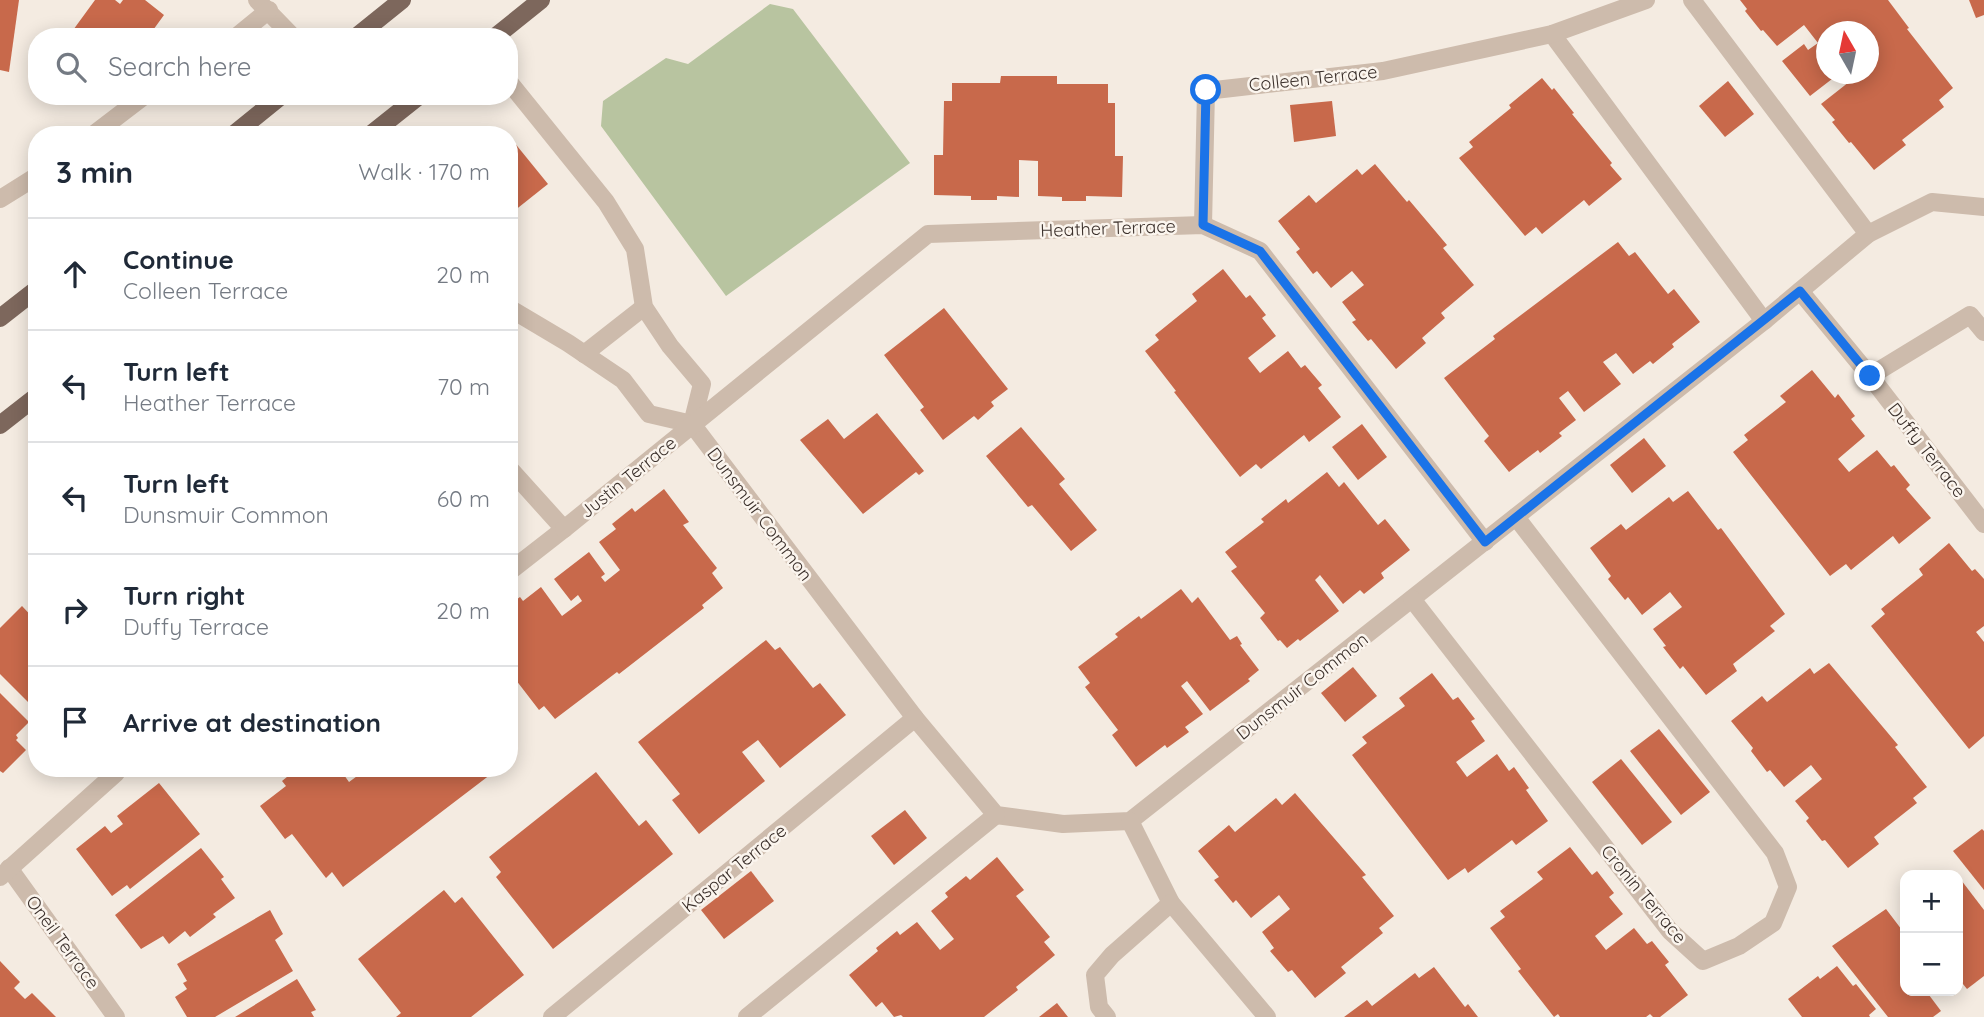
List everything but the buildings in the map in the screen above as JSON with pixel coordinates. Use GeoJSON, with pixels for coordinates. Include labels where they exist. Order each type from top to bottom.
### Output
{"type":"FeatureCollection","features":[{"type":"Feature","properties":{"kind":"main road"},"geometry":{"type":"LineString","coordinates":[[367,28],[402,0]]}},
{"type":"Feature","properties":{"kind":"main road"},"geometry":{"type":"LineString","coordinates":[[506,28],[541,0]]}},
{"type":"Feature","properties":{"kind":"main road"},"geometry":{"type":"LineString","coordinates":[[244,126],[270,105]]}},
{"type":"Feature","properties":{"kind":"main road"},"geometry":{"type":"LineString","coordinates":[[381,126],[408,105]]}},
{"type":"Feature","properties":{"kind":"main road"},"geometry":{"type":"LineString","coordinates":[[0,318],[28,296]]}},
{"type":"Feature","properties":{"kind":"main road"},"geometry":{"type":"LineString","coordinates":[[0,425],[28,403]]}},
{"type":"Feature","properties":{"kind":"street","name":"Colleen Terrace"},"geometry":{"type":"LineString","coordinates":[[1203,225],[1206,90],[1383,71],[1552,34],[1646,0]]}},
{"type":"Feature","properties":{"kind":"street"},"geometry":{"type":"LineString","coordinates":[[1692,0],[1868,234]]}},
{"type":"Feature","properties":{"kind":"street"},"geometry":{"type":"LineString","coordinates":[[244,28],[263,5],[285,28]]}},
{"type":"Feature","properties":{"kind":"street"},"geometry":{"type":"LineString","coordinates":[[1552,34],[1764,321]]}},
{"type":"Feature","properties":{"kind":"street"},"geometry":{"type":"LineString","coordinates":[[518,93],[606,202],[635,249],[644,307],[670,346],[702,384],[692,424],[649,414],[623,380],[518,314]]}},
{"type":"Feature","properties":{"kind":"street"},"geometry":{"type":"LineString","coordinates":[[105,126],[132,105]]}},
{"type":"Feature","properties":{"kind":"street"},"geometry":{"type":"LineString","coordinates":[[0,199],[28,182]]}},
{"type":"Feature","properties":{"kind":"street","name":"Dunsmuir Common"},"geometry":{"type":"LineString","coordinates":[[1130,821],[1764,321],[1868,234],[1932,202],[1984,207]]}},
{"type":"Feature","properties":{"kind":"street","name":"Heather Terrace"},"geometry":{"type":"LineString","coordinates":[[692,424],[928,234],[1203,225],[1260,251],[1485,542]]}},
{"type":"Feature","properties":{"kind":"street","name":"Duffy Terrace"},"geometry":{"type":"LineString","coordinates":[[1800,291],[1870,376],[1984,524]]}},
{"type":"Feature","properties":{"kind":"street"},"geometry":{"type":"LineString","coordinates":[[584,354],[644,307]]}},
{"type":"Feature","properties":{"kind":"street"},"geometry":{"type":"LineString","coordinates":[[1870,376],[1970,315],[1984,332]]}},
{"type":"Feature","properties":{"kind":"street","name":"Dunsmuir Common"},"geometry":{"type":"LineString","coordinates":[[692,424],[915,718],[996,815]]}},
{"type":"Feature","properties":{"kind":"street","name":"Justin Terrace"},"geometry":{"type":"LineString","coordinates":[[518,565],[692,424]]}},
{"type":"Feature","properties":{"kind":"street","name":"Justin Terrace"},"geometry":{"type":"LineString","coordinates":[[518,476],[564,529]]}},
{"type":"Feature","properties":{"kind":"street","name":"Cronin Terrace"},"geometry":{"type":"LineString","coordinates":[[1412,599],[1670,931],[1695,954],[1703,961],[1739,946],[1773,923],[1788,887],[1775,853],[1516,517]]}},
{"type":"Feature","properties":{"kind":"street","name":"Kaspar Terrace"},"geometry":{"type":"LineString","coordinates":[[552,1017],[915,718]]}},
{"type":"Feature","properties":{"kind":"street"},"geometry":{"type":"LineString","coordinates":[[4,873],[112,777]]}},
{"type":"Feature","properties":{"kind":"street"},"geometry":{"type":"LineString","coordinates":[[747,1017],[996,815],[1063,824],[1130,821],[1171,903],[1267,1017]]}},
{"type":"Feature","properties":{"kind":"street","name":"Oneil Terrace"},"geometry":{"type":"LineString","coordinates":[[4,873],[111,1007],[116,1017]]}},
{"type":"Feature","properties":{"kind":"street"},"geometry":{"type":"LineString","coordinates":[[1107,1017],[1099,1007],[1095,975],[1112,955],[1171,903]]}},
{"type":"Feature","properties":{"kind":"green space"},"geometry":{"type":"Polygon","coordinates":[[[770,4],[793,9],[910,163],[726,296],[601,126],[603,101],[666,58],[688,64],[770,4]]]}},
{"type":"Feature","properties":{"kind":"route"},"geometry":{"type":"LineString","coordinates":[[1206,90],[1203,225],[1260,251],[1485,542],[1800,291],[1870,376]]}}]}
